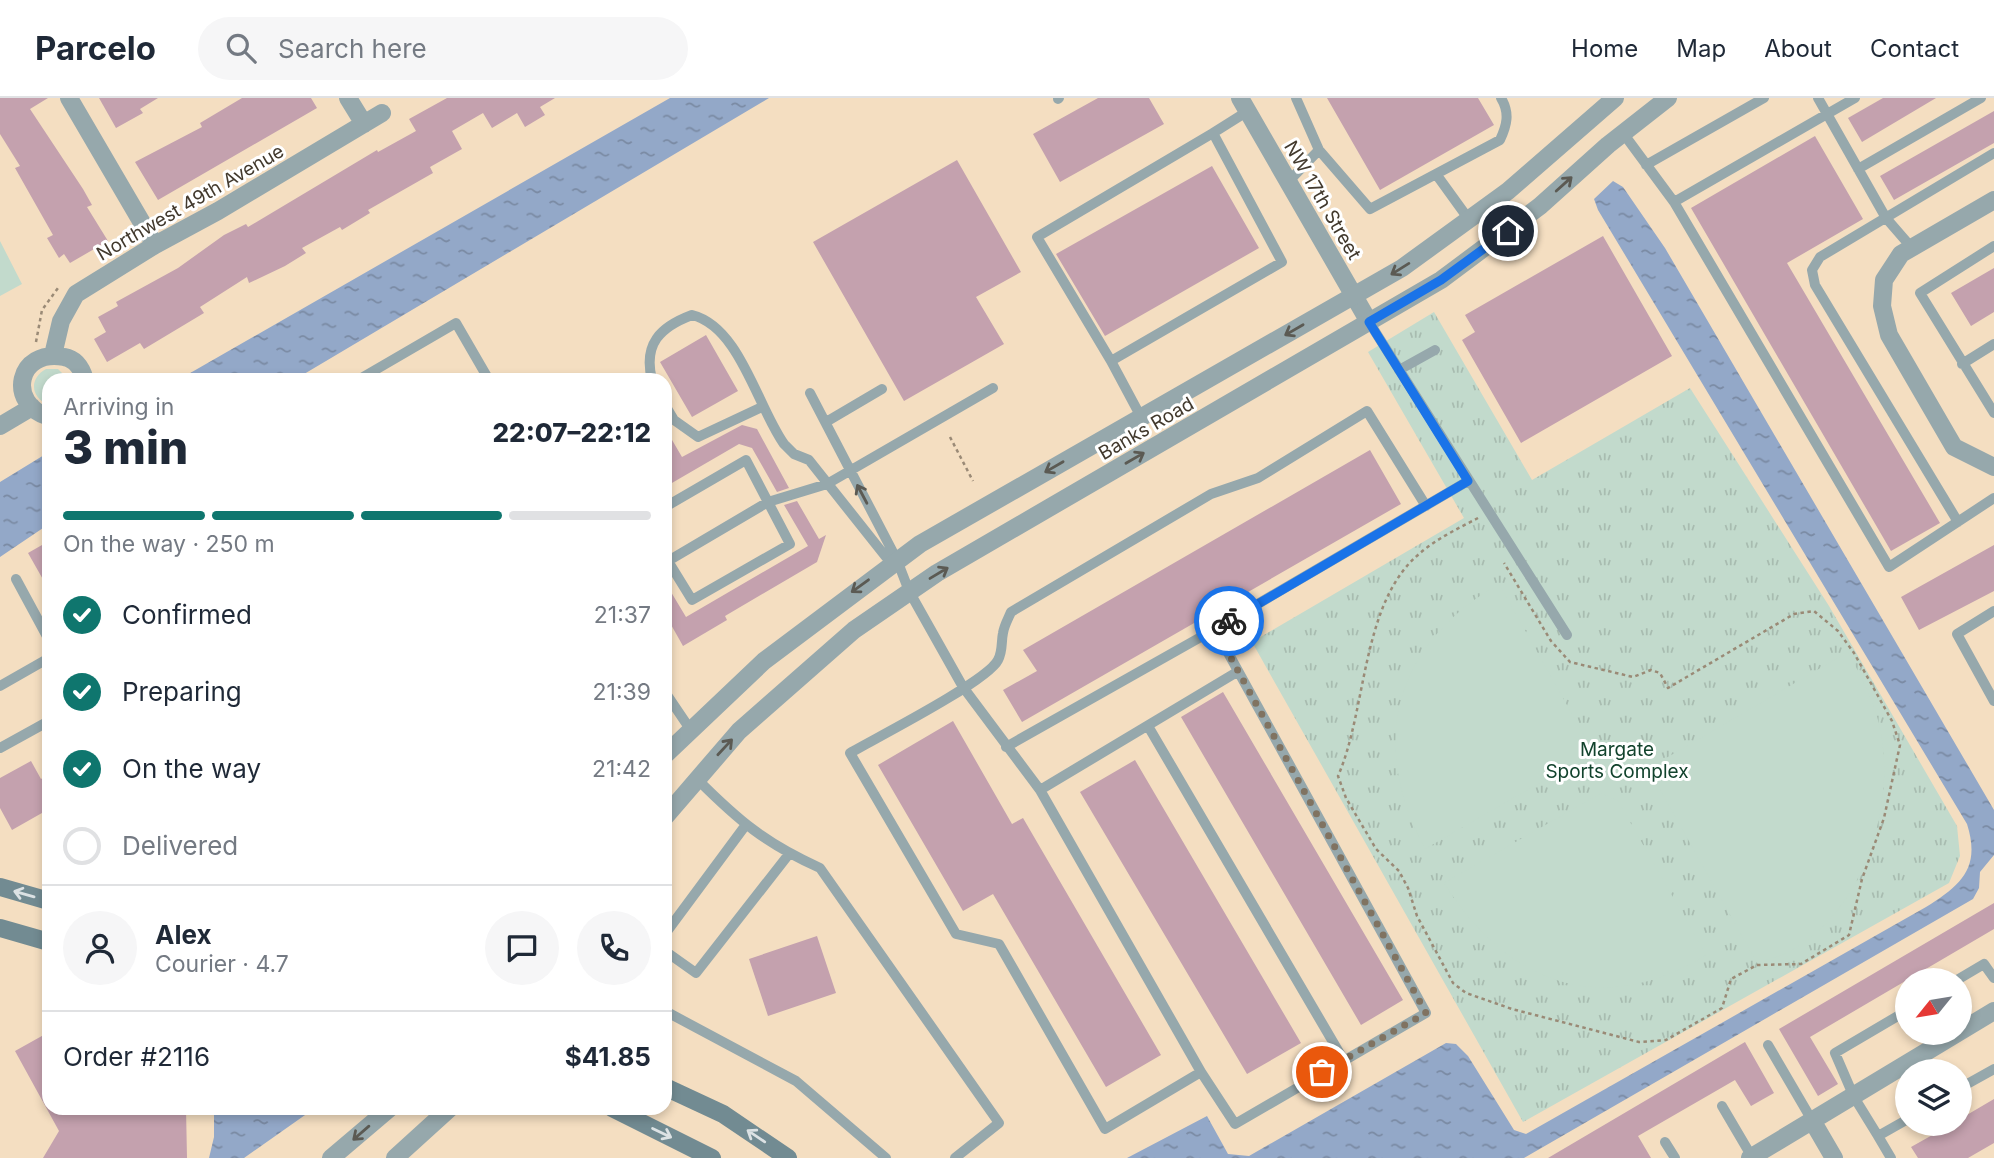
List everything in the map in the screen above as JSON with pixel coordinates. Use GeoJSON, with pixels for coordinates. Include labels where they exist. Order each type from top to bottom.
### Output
{"type":"FeatureCollection","features":[{"type":"Feature","properties":{"kind":"main road"},"geometry":{"type":"LineString","coordinates":[[0,887],[42,899]]}},
{"type":"Feature","properties":{"kind":"main road"},"geometry":{"type":"LineString","coordinates":[[0,928],[42,940]]}},
{"type":"Feature","properties":{"kind":"main road"},"geometry":{"type":"LineString","coordinates":[[672,1090],[723,1114],[788,1158]]}},
{"type":"Feature","properties":{"kind":"main road"},"geometry":{"type":"LineString","coordinates":[[626,1115],[712,1158]]}},
{"type":"Feature","properties":{"kind":"street"},"geometry":{"type":"LineString","coordinates":[[69,98],[155,245]]}},
{"type":"Feature","properties":{"kind":"street"},"geometry":{"type":"LineString","coordinates":[[348,98],[364,124]]}},
{"type":"Feature","properties":{"kind":"street","name":"Banks Road"},"geometry":{"type":"LineString","coordinates":[[672,748],[764,661],[897,560],[1402,268],[1470,221],[1615,98]]}},
{"type":"Feature","properties":{"kind":"street","name":"Banks Road"},"geometry":{"type":"LineString","coordinates":[[672,809],[739,731],[854,630],[909,591],[1441,280],[1492,243],[1668,98]]}},
{"type":"Feature","properties":{"kind":"street","name":"NW 17th Street"},"geometry":{"type":"LineString","coordinates":[[1244,105],[1369,322]]}},
{"type":"Feature","properties":{"kind":"street","name":"Northwest 49th Avenue"},"geometry":{"type":"LineString","coordinates":[[54,355],[61,321],[76,294],[382,113]]}},
{"type":"Feature","properties":{"kind":"street"},"geometry":{"type":"LineString","coordinates":[[1994,200],[1901,254],[1884,280],[1882,306],[1889,335],[1954,447],[1994,467]]}},
{"type":"Feature","properties":{"kind":"street"},"geometry":{"type":"LineString","coordinates":[[42,413],[25,401],[22,390],[26,371],[40,357],[54,355],[69,358],[78,365],[82,373]]}},
{"type":"Feature","properties":{"kind":"street"},"geometry":{"type":"LineString","coordinates":[[0,426],[32,407]]}},
{"type":"Feature","properties":{"kind":"street"},"geometry":{"type":"LineString","coordinates":[[1751,1157],[1994,1011]]}},
{"type":"Feature","properties":{"kind":"street"},"geometry":{"type":"LineString","coordinates":[[331,1158],[382,1115]]}},
{"type":"Feature","properties":{"kind":"street"},"geometry":{"type":"LineString","coordinates":[[395,1158],[442,1115]]}},
{"type":"Feature","properties":{"kind":"street"},"geometry":{"type":"LineString","coordinates":[[1813,1122],[1834,1158]]}},
{"type":"Feature","properties":{"kind":"lane"},"geometry":{"type":"LineString","coordinates":[[1296,98],[1319,150],[1370,209],[1500,140],[1507,124],[1501,98]]}},
{"type":"Feature","properties":{"kind":"lane"},"geometry":{"type":"LineString","coordinates":[[1646,165],[1764,98]]}},
{"type":"Feature","properties":{"kind":"lane"},"geometry":{"type":"LineString","coordinates":[[1818,98],[1886,218],[1912,248]]}},
{"type":"Feature","properties":{"kind":"lane"},"geometry":{"type":"LineString","coordinates":[[1674,202],[1854,98]]}},
{"type":"Feature","properties":{"kind":"lane"},"geometry":{"type":"LineString","coordinates":[[1858,169],[1981,98]]}},
{"type":"Feature","properties":{"kind":"lane"},"geometry":{"type":"LineString","coordinates":[[1142,417],[1037,237],[1213,133],[1244,105]]}},
{"type":"Feature","properties":{"kind":"lane"},"geometry":{"type":"LineString","coordinates":[[1111,361],[1282,262],[1213,133]]}},
{"type":"Feature","properties":{"kind":"lane"},"geometry":{"type":"LineString","coordinates":[[1623,133],[1674,202],[1889,566],[1994,498]]}},
{"type":"Feature","properties":{"kind":"lane"},"geometry":{"type":"LineString","coordinates":[[1288,183],[1319,150]]}},
{"type":"Feature","properties":{"kind":"lane"},"geometry":{"type":"LineString","coordinates":[[1958,522],[1815,285],[1812,270],[1820,257],[1994,153]]}},
{"type":"Feature","properties":{"kind":"lane"},"geometry":{"type":"LineString","coordinates":[[1436,174],[1470,221]]}},
{"type":"Feature","properties":{"kind":"lane"},"geometry":{"type":"LineString","coordinates":[[1994,246],[1920,293],[1994,413]]}},
{"type":"Feature","properties":{"kind":"lane"},"geometry":{"type":"LineString","coordinates":[[650,373],[651,346],[658,333],[671,323],[692,315],[703,318],[723,333],[784,444],[794,454],[809,460],[886,557],[897,560]]}},
{"type":"Feature","properties":{"kind":"lane"},"geometry":{"type":"LineString","coordinates":[[1369,322],[1487,513],[1567,635]]}},
{"type":"Feature","properties":{"kind":"lane"},"geometry":{"type":"LineString","coordinates":[[370,373],[456,323],[485,373]]}},
{"type":"Feature","properties":{"kind":"lane"},"geometry":{"type":"LineString","coordinates":[[1962,364],[1994,344]]}},
{"type":"Feature","properties":{"kind":"lane"},"geometry":{"type":"LineString","coordinates":[[1399,370],[1435,350]]}},
{"type":"Feature","properties":{"kind":"lane"},"geometry":{"type":"LineString","coordinates":[[672,555],[768,502],[827,484],[993,387]]}},
{"type":"Feature","properties":{"kind":"lane"},"geometry":{"type":"LineString","coordinates":[[826,422],[882,389]]}},
{"type":"Feature","properties":{"kind":"lane"},"geometry":{"type":"LineString","coordinates":[[810,393],[897,560],[909,591],[963,687],[1040,790],[1201,1072],[1235,1124],[1426,1013],[1215,629]]}},
{"type":"Feature","properties":{"kind":"lane"},"geometry":{"type":"LineString","coordinates":[[672,417],[698,437],[762,407]]}},
{"type":"Feature","properties":{"kind":"lane"},"geometry":{"type":"LineString","coordinates":[[1201,1072],[1105,1129],[999,944],[956,934],[850,753],[963,687],[998,661],[1003,632],[1011,612],[1211,494],[1258,478],[1367,411],[1426,506]]}},
{"type":"Feature","properties":{"kind":"lane"},"geometry":{"type":"LineString","coordinates":[[672,504],[746,460],[790,544],[692,600],[672,566]]}},
{"type":"Feature","properties":{"kind":"lane"},"geometry":{"type":"LineString","coordinates":[[1006,747],[1468,481]]}},
{"type":"Feature","properties":{"kind":"lane"},"geometry":{"type":"LineString","coordinates":[[16,579],[42,627]]}},
{"type":"Feature","properties":{"kind":"lane"},"geometry":{"type":"LineString","coordinates":[[1994,611],[1957,634],[1994,701]]}},
{"type":"Feature","properties":{"kind":"lane"},"geometry":{"type":"LineString","coordinates":[[0,686],[42,662]]}},
{"type":"Feature","properties":{"kind":"lane"},"geometry":{"type":"LineString","coordinates":[[1040,790],[1237,672]]}},
{"type":"Feature","properties":{"kind":"lane"},"geometry":{"type":"LineString","coordinates":[[672,702],[690,729]]}},
{"type":"Feature","properties":{"kind":"lane"},"geometry":{"type":"LineString","coordinates":[[0,748],[42,725]]}},
{"type":"Feature","properties":{"kind":"lane"},"geometry":{"type":"LineString","coordinates":[[1148,726],[1343,1059]]}},
{"type":"Feature","properties":{"kind":"lane"},"geometry":{"type":"LineString","coordinates":[[697,779],[745,826],[789,854],[820,869],[999,1123],[955,1158]]}},
{"type":"Feature","properties":{"kind":"lane"},"geometry":{"type":"LineString","coordinates":[[672,925],[745,826]]}},
{"type":"Feature","properties":{"kind":"lane"},"geometry":{"type":"LineString","coordinates":[[672,956],[696,974],[789,854]]}},
{"type":"Feature","properties":{"kind":"lane"},"geometry":{"type":"LineString","coordinates":[[1972,971],[1984,964],[1994,978]]}},
{"type":"Feature","properties":{"kind":"lane"},"geometry":{"type":"LineString","coordinates":[[672,1015],[796,1081],[886,1158]]}},
{"type":"Feature","properties":{"kind":"lane"},"geometry":{"type":"LineString","coordinates":[[1891,1158],[1854,1097],[1835,1053],[1895,1018]]}},
{"type":"Feature","properties":{"kind":"lane"},"geometry":{"type":"LineString","coordinates":[[1768,1045],[1813,1122]]}},
{"type":"Feature","properties":{"kind":"lane"},"geometry":{"type":"LineString","coordinates":[[1972,1081],[1994,1069]]}},
{"type":"Feature","properties":{"kind":"lane"},"geometry":{"type":"LineString","coordinates":[[1722,1106],[1751,1157]]}},
{"type":"Feature","properties":{"kind":"lane"},"geometry":{"type":"LineString","coordinates":[[1878,1136],[1895,1126]]}},
{"type":"Feature","properties":{"kind":"lane"},"geometry":{"type":"LineString","coordinates":[[1665,1142],[1675,1158]]}},
{"type":"Feature","properties":{"kind":"path"},"geometry":{"type":"LineString","coordinates":[[36,345],[43,310],[60,287]]}},
{"type":"Feature","properties":{"kind":"path"},"geometry":{"type":"LineString","coordinates":[[950,437],[974,481]]}},
{"type":"Feature","properties":{"kind":"path"},"geometry":{"type":"LineString","coordinates":[[1487,513],[1418,554],[1387,597],[1360,686],[1353,736],[1338,776],[1376,849],[1399,871],[1408,888],[1416,916],[1453,983],[1466,993],[1511,1009],[1639,1042],[1666,1040],[1722,1008],[1731,979],[1745,970],[1757,965],[1801,964],[1849,935],[1862,879],[1884,818],[1900,745],[1892,721],[1838,631],[1814,611],[1794,614],[1668,688],[1660,673],[1651,670],[1633,677],[1570,662],[1551,641],[1504,563]]}},
{"type":"Feature","properties":{"kind":"path"},"geometry":{"type":"LineString","coordinates":[[1477,518],[1484,529]]}},
{"type":"Feature","properties":{"kind":"green space"},"geometry":{"type":"Polygon","coordinates":[[[0,241],[22,284],[0,296],[0,241]]]}},
{"type":"Feature","properties":{"kind":"green space","name":"Margate Sports Complex"},"geometry":{"type":"Polygon","coordinates":[[[1434,312],[1532,480],[1690,388],[1829,606],[1957,826],[1960,856],[1949,883],[1523,1122],[1252,642],[1464,518],[1368,352],[1434,312]]]}},
{"type":"Feature","properties":{"kind":"green space"},"geometry":{"type":"Polygon","coordinates":[[[46,369],[58,369],[62,373],[42,373],[42,401],[34,388],[34,382],[40,373],[46,369]]]}},
{"type":"Feature","properties":{"kind":"green space"},"geometry":{"type":"Polygon","coordinates":[[[1499,584],[1586,739],[1581,759],[1425,849],[1408,810],[1398,771],[1396,734],[1401,699],[1414,666],[1435,636],[1463,608],[1499,584]]]}},
{"type":"Feature","properties":{"kind":"green space"},"geometry":{"type":"Polygon","coordinates":[[[1848,652],[1872,702],[1883,750],[1884,783],[1880,816],[1871,848],[1857,880],[1840,908],[1818,932],[1788,952],[1757,963],[1657,784],[1661,761],[1848,652]]]}},
{"type":"Feature","properties":{"kind":"green space"},"geometry":{"type":"Polygon","coordinates":[[[1601,793],[1618,801],[1706,955],[1667,975],[1629,985],[1593,987],[1559,981],[1527,967],[1497,946],[1469,917],[1444,883],[1601,793]]]}},
{"type":"Feature","properties":{"kind":"water"},"geometry":{"type":"Polygon","coordinates":[[[670,98],[769,98],[306,373],[190,373],[670,98]]]}},
{"type":"Feature","properties":{"kind":"water"},"geometry":{"type":"Polygon","coordinates":[[[1613,181],[1623,187],[1665,248],[1994,810],[1994,855],[1980,872],[1979,888],[1973,899],[1524,1158],[1127,1158],[1207,1116],[1228,1154],[1249,1156],[1446,1043],[1456,1044],[1468,1056],[1514,1130],[1526,1134],[1926,907],[1949,891],[1965,874],[1971,852],[1967,824],[1598,210],[1594,199],[1613,181]]]}},
{"type":"Feature","properties":{"kind":"water"},"geometry":{"type":"Polygon","coordinates":[[[42,456],[42,529],[0,557],[0,482],[42,456]]]}},
{"type":"Feature","properties":{"kind":"water"},"geometry":{"type":"Polygon","coordinates":[[[214,1115],[305,1115],[244,1158],[209,1158],[214,1137],[214,1115]]]}},
{"type":"Feature","properties":{"kind":"building"},"geometry":{"type":"Polygon","coordinates":[[[0,98],[48,98],[30,109],[83,189],[92,205],[87,207],[108,241],[70,263],[64,254],[59,258],[47,238],[53,235],[15,168],[20,166],[0,134],[0,98]]]}},
{"type":"Feature","properties":{"kind":"building"},"geometry":{"type":"Polygon","coordinates":[[[99,98],[158,98],[140,109],[143,113],[116,128],[99,98]]]}},
{"type":"Feature","properties":{"kind":"building"},"geometry":{"type":"Polygon","coordinates":[[[242,98],[311,98],[317,108],[158,200],[135,162],[202,127],[200,123],[242,98]]]}},
{"type":"Feature","properties":{"kind":"building"},"geometry":{"type":"Polygon","coordinates":[[[447,98],[555,98],[540,107],[545,115],[525,127],[517,113],[492,128],[483,113],[452,131],[462,149],[430,167],[433,173],[368,210],[370,213],[342,230],[340,227],[302,248],[306,253],[285,266],[249,283],[247,277],[200,307],[204,313],[144,349],[140,343],[107,362],[94,339],[106,332],[98,317],[118,306],[116,302],[178,268],[224,235],[246,224],[248,227],[377,150],[378,152],[416,131],[409,119],[447,98]]]}},
{"type":"Feature","properties":{"kind":"building"},"geometry":{"type":"Polygon","coordinates":[[[1098,98],[1149,98],[1164,124],[1060,182],[1033,134],[1098,98]]]}},
{"type":"Feature","properties":{"kind":"building"},"geometry":{"type":"Polygon","coordinates":[[[1327,98],[1478,98],[1494,125],[1380,190],[1327,98]]]}},
{"type":"Feature","properties":{"kind":"building"},"geometry":{"type":"Polygon","coordinates":[[[1883,98],[1936,98],[1862,142],[1848,118],[1883,98]]]}},
{"type":"Feature","properties":{"kind":"building"},"geometry":{"type":"Polygon","coordinates":[[[1994,111],[1994,143],[1894,200],[1880,176],[1994,111]]]}},
{"type":"Feature","properties":{"kind":"building"},"geometry":{"type":"Polygon","coordinates":[[[1815,136],[1863,219],[1787,263],[1940,523],[1891,551],[1691,208],[1815,136]]]}},
{"type":"Feature","properties":{"kind":"building"},"geometry":{"type":"Polygon","coordinates":[[[957,160],[1021,272],[976,297],[1004,344],[904,401],[813,242],[957,160]]]}},
{"type":"Feature","properties":{"kind":"building"},"geometry":{"type":"Polygon","coordinates":[[[1212,166],[1259,248],[1105,336],[1056,254],[1212,166]]]}},
{"type":"Feature","properties":{"kind":"building"},"geometry":{"type":"Polygon","coordinates":[[[1603,236],[1672,356],[1521,443],[1462,340],[1475,332],[1465,315],[1603,236]]]}},
{"type":"Feature","properties":{"kind":"building"},"geometry":{"type":"Polygon","coordinates":[[[1994,268],[1994,312],[1971,326],[1951,293],[1994,268]]]}},
{"type":"Feature","properties":{"kind":"building"},"geometry":{"type":"Polygon","coordinates":[[[706,335],[738,391],[692,417],[672,383],[672,373],[666,373],[660,362],[706,335]]]}},
{"type":"Feature","properties":{"kind":"building"},"geometry":{"type":"Polygon","coordinates":[[[742,425],[757,429],[789,488],[777,492],[752,448],[739,444],[672,483],[672,440],[682,457],[742,425]]]}},
{"type":"Feature","properties":{"kind":"building"},"geometry":{"type":"Polygon","coordinates":[[[1370,450],[1401,504],[1022,722],[1003,690],[1037,671],[1023,650],[1370,450]]]}},
{"type":"Feature","properties":{"kind":"building"},"geometry":{"type":"Polygon","coordinates":[[[797,501],[819,539],[826,535],[817,562],[725,616],[727,620],[683,646],[672,626],[672,594],[686,617],[808,546],[784,505],[797,501]]]}},
{"type":"Feature","properties":{"kind":"building"},"geometry":{"type":"Polygon","coordinates":[[[42,545],[42,578],[28,553],[42,545]]]}},
{"type":"Feature","properties":{"kind":"building"},"geometry":{"type":"Polygon","coordinates":[[[1994,545],[1994,591],[1919,630],[1901,597],[1994,545]]]}},
{"type":"Feature","properties":{"kind":"building"},"geometry":{"type":"Polygon","coordinates":[[[1223,692],[1403,1000],[1361,1025],[1181,717],[1223,692]]]}},
{"type":"Feature","properties":{"kind":"building"},"geometry":{"type":"Polygon","coordinates":[[[953,721],[1012,824],[1023,818],[1161,1055],[1106,1087],[993,894],[963,911],[878,765],[953,721]]]}},
{"type":"Feature","properties":{"kind":"building"},"geometry":{"type":"Polygon","coordinates":[[[1135,760],[1301,1043],[1247,1074],[1080,792],[1135,760]]]}},
{"type":"Feature","properties":{"kind":"building"},"geometry":{"type":"Polygon","coordinates":[[[31,761],[42,778],[42,813],[12,830],[0,808],[0,778],[31,761]]]}},
{"type":"Feature","properties":{"kind":"building"},"geometry":{"type":"Polygon","coordinates":[[[1994,903],[1994,929],[1928,968],[1895,968],[1895,987],[1810,1037],[1838,1084],[1818,1096],[1779,1029],[1994,903]]]}},
{"type":"Feature","properties":{"kind":"building"},"geometry":{"type":"Polygon","coordinates":[[[817,936],[836,993],[768,1016],[749,959],[817,936]]]}},
{"type":"Feature","properties":{"kind":"building"},"geometry":{"type":"Polygon","coordinates":[[[42,1036],[42,1100],[15,1051],[42,1036]]]}},
{"type":"Feature","properties":{"kind":"building"},"geometry":{"type":"Polygon","coordinates":[[[1745,1042],[1774,1093],[1751,1106],[1735,1080],[1638,1136],[1651,1158],[1548,1158],[1745,1042]]]}},
{"type":"Feature","properties":{"kind":"building"},"geometry":{"type":"Polygon","coordinates":[[[1994,1099],[1994,1143],[1968,1158],[1918,1158],[1911,1147],[1931,1136],[1972,1136],[1972,1112],[1994,1099]]]}},
{"type":"Feature","properties":{"kind":"building"},"geometry":{"type":"Polygon","coordinates":[[[50,1115],[186,1115],[187,1158],[43,1158],[59,1131],[50,1115]]]}},
{"type":"Feature","properties":{"kind":"way so far"},"geometry":{"type":"LineString","coordinates":[[1229,621],[1215,629],[1426,1013],[1322,1072]]}},
{"type":"Feature","properties":{"kind":"route"},"geometry":{"type":"LineString","coordinates":[[1229,621],[1468,481],[1369,322],[1441,280],[1508,231]]}}]}
